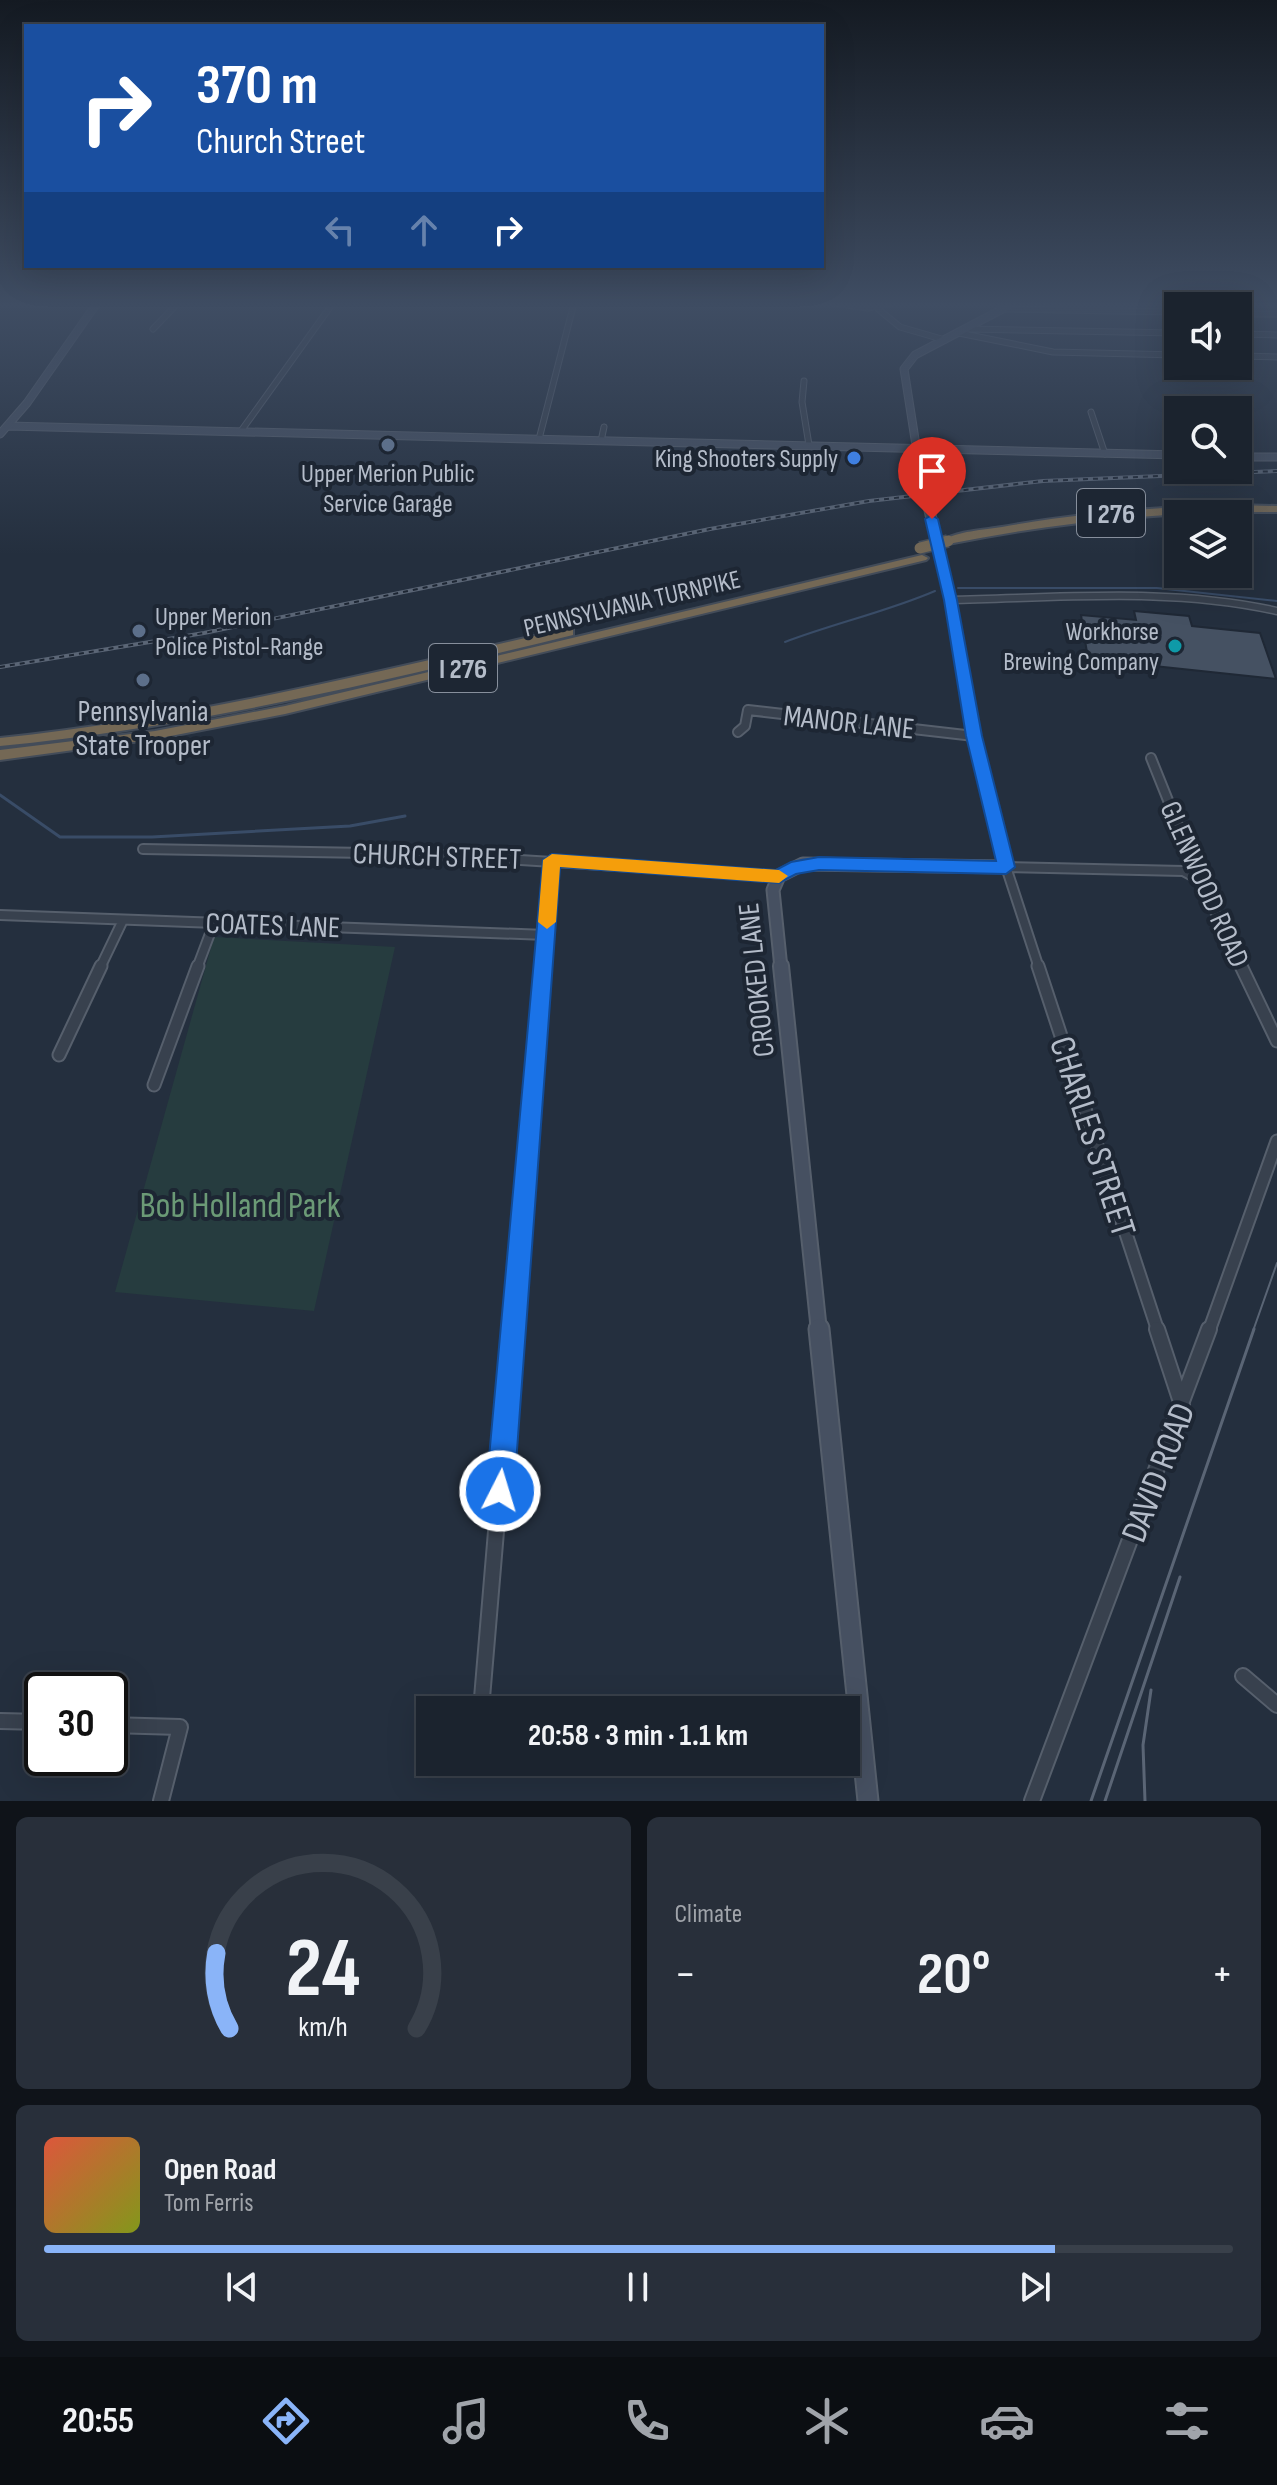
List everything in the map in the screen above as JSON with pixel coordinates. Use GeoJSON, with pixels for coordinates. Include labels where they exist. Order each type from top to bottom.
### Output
{"type":"FeatureCollection","features":[{"type":"Feature","properties":{"kind":"highway","name":"PENNSYLVANIA TURNPIKE"},"geometry":{"type":"LineString","coordinates":[[0,755],[141,737],[285,710],[949,546],[1094,514],[1181,508],[1277,509]]}},
{"type":"Feature","properties":{"kind":"highway","name":"PENNSYLVANIA TURNPIKE"},"geometry":{"type":"LineString","coordinates":[[949,546],[1117,518],[1175,514],[1277,515]]}},
{"type":"Feature","properties":{"kind":"highway","name":"PENNSYLVANIA TURNPIKE"},"geometry":{"type":"LineString","coordinates":[[0,742],[122,728],[271,700],[921,553]]}},
{"type":"Feature","properties":{"kind":"street"},"geometry":{"type":"LineString","coordinates":[[0,434],[35,387]]}},
{"type":"Feature","properties":{"kind":"street"},"geometry":{"type":"LineString","coordinates":[[241,431],[273,387]]}},
{"type":"Feature","properties":{"kind":"street"},"geometry":{"type":"LineString","coordinates":[[539,439],[552,387]]}},
{"type":"Feature","properties":{"kind":"street"},"geometry":{"type":"LineString","coordinates":[[803,387],[802,402],[809,445]]}},
{"type":"Feature","properties":{"kind":"street"},"geometry":{"type":"LineString","coordinates":[[908,387],[915,448],[950,600],[974,736],[1006,867],[1183,871],[1200,880]]}},
{"type":"Feature","properties":{"kind":"street"},"geometry":{"type":"LineString","coordinates":[[1091,412],[1105,454]]}},
{"type":"Feature","properties":{"kind":"street"},"geometry":{"type":"LineString","coordinates":[[8,426],[1164,455]]}},
{"type":"Feature","properties":{"kind":"street"},"geometry":{"type":"LineString","coordinates":[[601,441],[604,427]]}},
{"type":"Feature","properties":{"kind":"street"},"geometry":{"type":"LineString","coordinates":[[1252,457],[1277,457]]}},
{"type":"Feature","properties":{"kind":"street"},"geometry":{"type":"LineString","coordinates":[[950,600],[1179,596],[1228,600],[1277,611]]}},
{"type":"Feature","properties":{"kind":"street","name":"MANOR LANE"},"geometry":{"type":"LineString","coordinates":[[738,732],[745,726],[748,710],[974,736]]}},
{"type":"Feature","properties":{"kind":"street","name":"GLENWOOD ROAD"},"geometry":{"type":"LineString","coordinates":[[1151,758],[1200,880],[1277,1041]]}},
{"type":"Feature","properties":{"kind":"street","name":"CHURCH STREET"},"geometry":{"type":"LineString","coordinates":[[143,849],[422,854],[779,876]]}},
{"type":"Feature","properties":{"kind":"street"},"geometry":{"type":"LineString","coordinates":[[482,1696],[552,860]]}},
{"type":"Feature","properties":{"kind":"street","name":"CROOKED LANE"},"geometry":{"type":"LineString","coordinates":[[868,1801],[773,890],[779,876],[791,868],[819,863],[1006,867]]}},
{"type":"Feature","properties":{"kind":"street","name":"CHARLES STREET"},"geometry":{"type":"LineString","coordinates":[[1006,867],[1182,1405]]}},
{"type":"Feature","properties":{"kind":"street","name":"COATES LANE"},"geometry":{"type":"LineString","coordinates":[[0,915],[546,935]]}},
{"type":"Feature","properties":{"kind":"street"},"geometry":{"type":"LineString","coordinates":[[59,1055],[123,920]]}},
{"type":"Feature","properties":{"kind":"street"},"geometry":{"type":"LineString","coordinates":[[154,1085],[214,923]]}},
{"type":"Feature","properties":{"kind":"street","name":"DAVID ROAD"},"geometry":{"type":"LineString","coordinates":[[1032,1801],[1182,1405],[1277,1141]]}},
{"type":"Feature","properties":{"kind":"street"},"geometry":{"type":"LineString","coordinates":[[1243,1676],[1277,1705]]}},
{"type":"Feature","properties":{"kind":"street"},"geometry":{"type":"LineString","coordinates":[[0,1721],[24,1722]]}},
{"type":"Feature","properties":{"kind":"street"},"geometry":{"type":"LineString","coordinates":[[128,1726],[180,1727],[161,1801]]}},
{"type":"Feature","properties":{"kind":"street"},"geometry":{"type":"LineString","coordinates":[[860,1755],[865,1755]]}},
{"type":"Feature","properties":{"kind":"green space","name":"Bob Holland Park"},"geometry":{"type":"Polygon","coordinates":[[[214,937],[395,947],[314,1311],[115,1292],[214,937]]]}},
{"type":"Feature","properties":{"kind":"building","name":"Workhorse Brewing Company"},"geometry":{"type":"Polygon","coordinates":[[[1134,611],[1189,616],[1192,626],[1260,633],[1276,679],[1088,659],[1081,615],[1136,620],[1134,611]]]}},
{"type":"Feature","properties":{"kind":"waterway"},"geometry":{"type":"LineString","coordinates":[[958,588],[1157,588],[1277,601]]}},
{"type":"Feature","properties":{"kind":"waterway"},"geometry":{"type":"LineString","coordinates":[[785,642],[935,591]]}},
{"type":"Feature","properties":{"kind":"waterway"},"geometry":{"type":"LineString","coordinates":[[0,795],[60,837],[152,837],[350,826],[405,816]]}},
{"type":"Feature","properties":{"kind":"tram line"},"geometry":{"type":"LineString","coordinates":[[1253,1331],[1277,1263]]}},
{"type":"Feature","properties":{"kind":"tram line"},"geometry":{"type":"LineString","coordinates":[[1091,1801],[1254,1329]]}},
{"type":"Feature","properties":{"kind":"tram line"},"geometry":{"type":"LineString","coordinates":[[1105,1801],[1180,1577]]}},
{"type":"Feature","properties":{"kind":"tram line"},"geometry":{"type":"LineString","coordinates":[[1145,1801],[1143,1745],[1151,1690]]}},
{"type":"Feature","properties":{"kind":"railway"},"geometry":{"type":"LineString","coordinates":[[0,667],[204,633],[710,529],[869,501],[1043,481],[1277,471]]}},
{"type":"Feature","properties":{"kind":"slow traffic"},"geometry":{"type":"LineString","coordinates":[[547,922],[552,860],[779,876]]}},
{"type":"Feature","properties":{"kind":"place","name":"Upper Merion Public Service Garage"},"geometry":{"type":"Point","coordinates":[388,445]}},
{"type":"Feature","properties":{"kind":"place","name":"King Shooters Supply"},"geometry":{"type":"Point","coordinates":[854,458]}},
{"type":"Feature","properties":{"kind":"place","name":"Upper Merion Police Pistol-Range"},"geometry":{"type":"Point","coordinates":[139,631]}},
{"type":"Feature","properties":{"kind":"place","name":"Workhorse Brewing Company"},"geometry":{"type":"Point","coordinates":[1175,646]}},
{"type":"Feature","properties":{"kind":"place","name":"Pennsylvania State Trooper"},"geometry":{"type":"Point","coordinates":[143,680]}},
{"type":"Feature","properties":{"kind":"route"},"geometry":{"type":"LineString","coordinates":[[500,1491],[552,860],[779,876],[803,864],[819,863],[1006,867],[974,736],[969,695],[932,519]]}}]}
